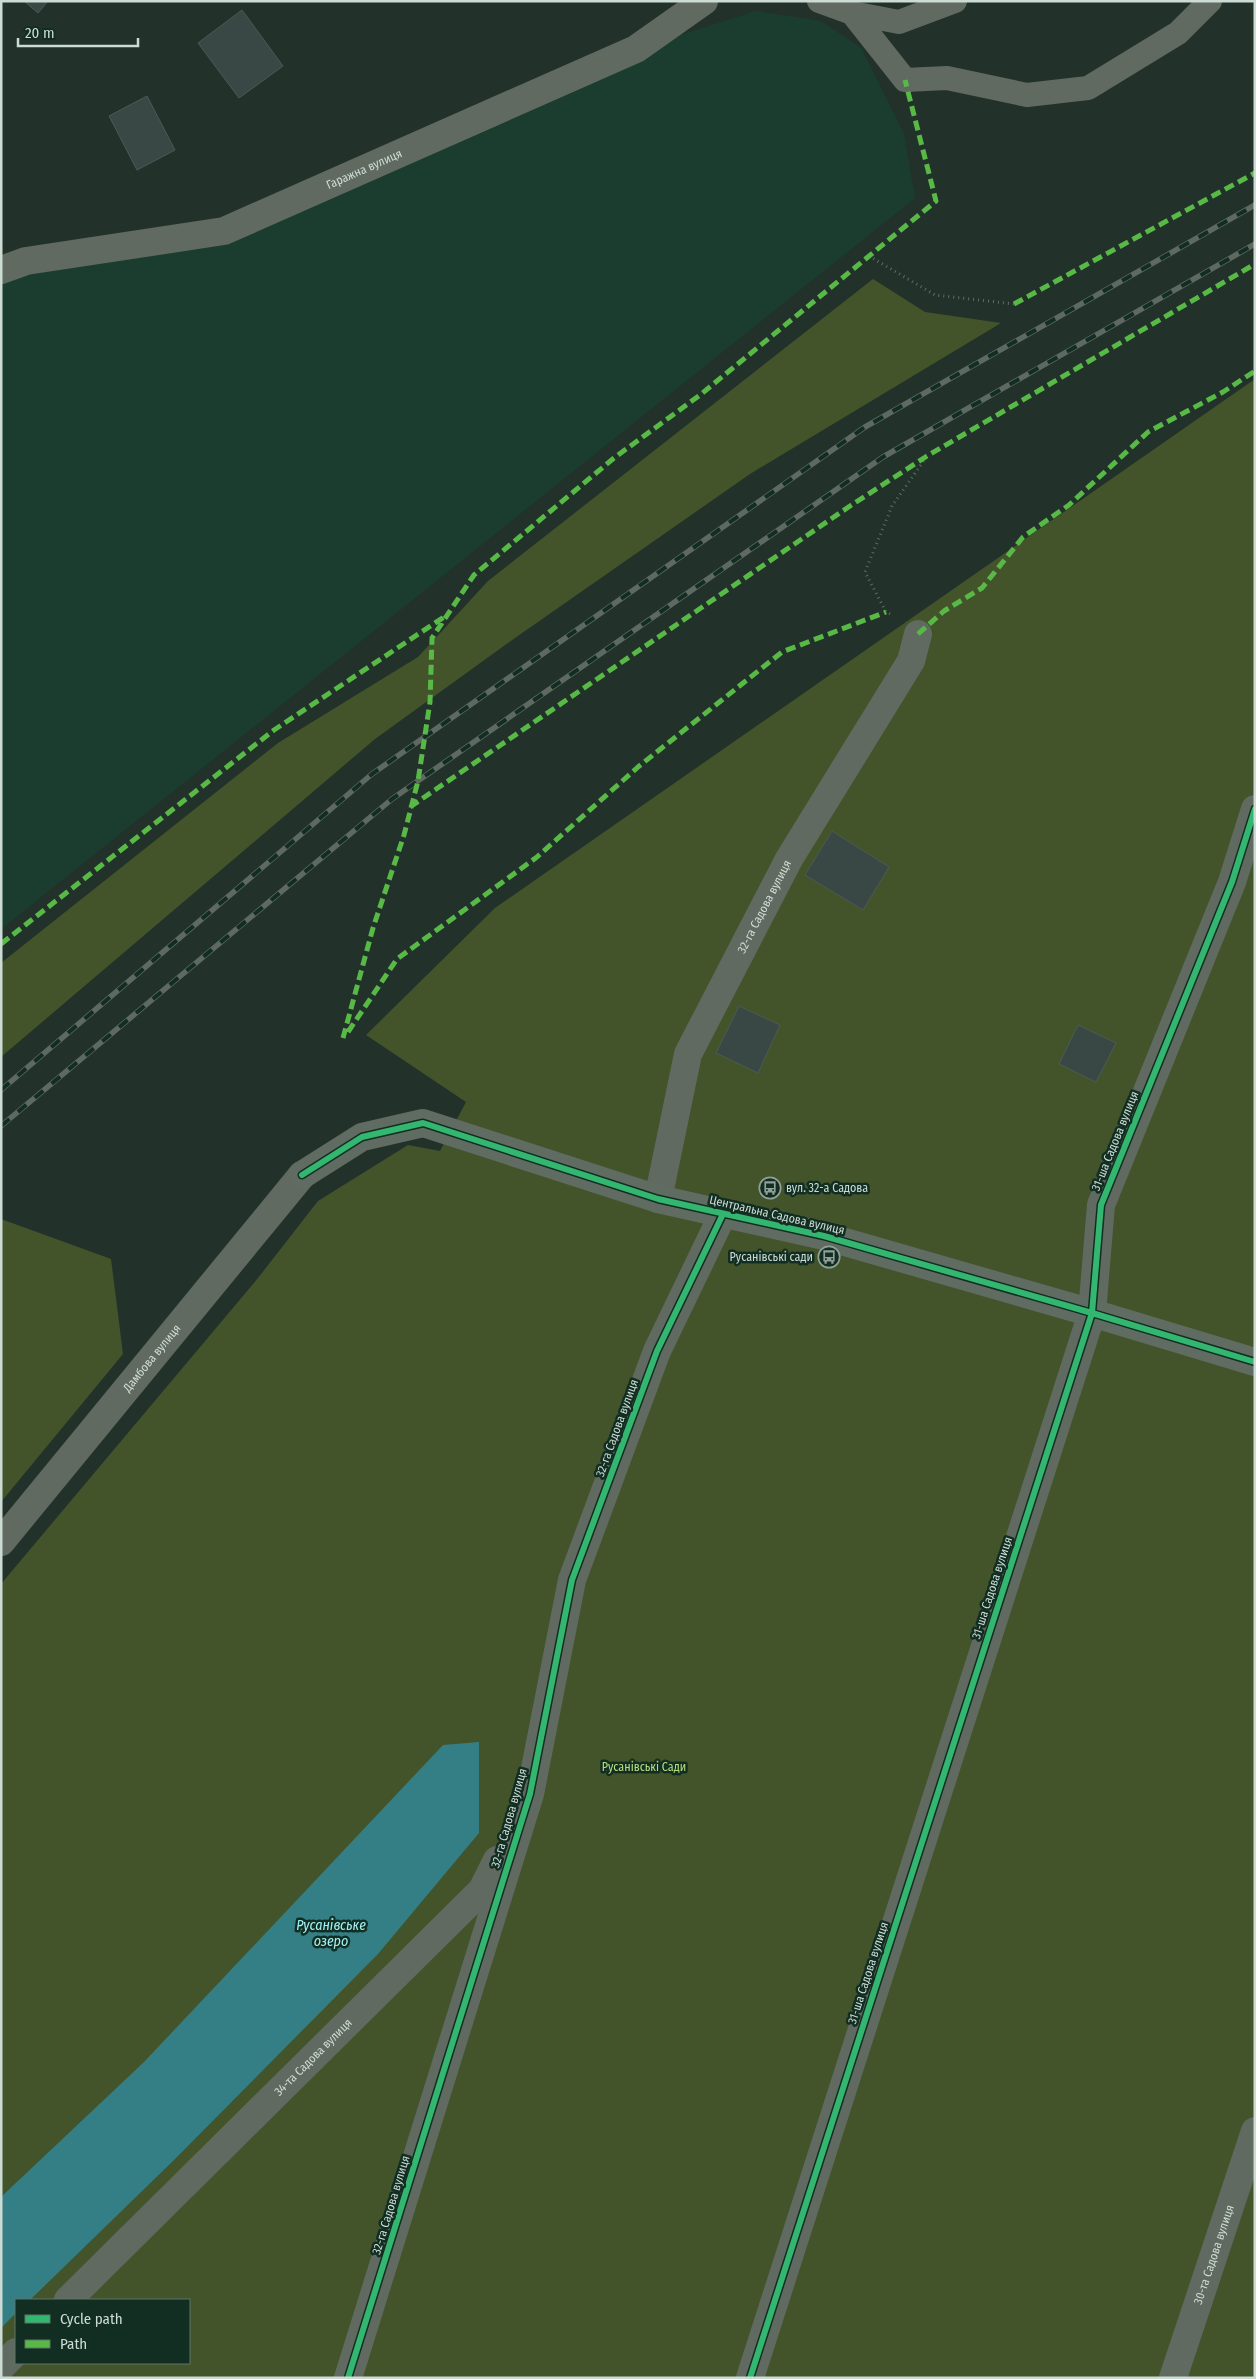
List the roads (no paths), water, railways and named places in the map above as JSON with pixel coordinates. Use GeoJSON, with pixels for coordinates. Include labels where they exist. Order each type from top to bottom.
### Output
{"type":"FeatureCollection","features":[{"type":"Feature","properties":{"kind":"street","name":"Гаражна вулиця"},"geometry":{"type":"LineString","coordinates":[[1,270],[26,261],[224,232],[636,49],[704,1]]}},
{"type":"Feature","properties":{"kind":"street","name":"32-га Садова вулиця"},"geometry":{"type":"LineString","coordinates":[[658,1199],[688,1054],[789,859],[911,661],[918,634]]}},
{"type":"Feature","properties":{"kind":"street","name":"31-ша Садова вулиця"},"geometry":{"type":"LineString","coordinates":[[750,2378],[1092,1313],[1101,1205],[1232,882],[1255,809]]}},
{"type":"Feature","properties":{"kind":"street","name":"Центральна Садова вулиця"},"geometry":{"type":"LineString","coordinates":[[302,1175],[362,1137],[423,1123],[658,1199],[824,1236],[1255,1362]]}},
{"type":"Feature","properties":{"kind":"street","name":"Дамбова вулиця"},"geometry":{"type":"LineString","coordinates":[[1,1542],[302,1175]]}},
{"type":"Feature","properties":{"kind":"street","name":"32-га Садова вулиця"},"geometry":{"type":"LineString","coordinates":[[348,2378],[530,1794],[572,1580],[657,1351],[723,1214]]}},
{"type":"Feature","properties":{"kind":"street","name":"34-та Садова вулиця"},"geometry":{"type":"LineString","coordinates":[[69,2299],[482,1890],[530,1794]]}},
{"type":"Feature","properties":{"kind":"street","name":"30-та Садова вулиця"},"geometry":{"type":"LineString","coordinates":[[1173,2378],[1255,2131]]}},
{"type":"Feature","properties":{"kind":"street"},"geometry":{"type":"LineString","coordinates":[[1,2367],[15,2353]]}},
{"type":"Feature","properties":{"kind":"lane"},"geometry":{"type":"LineString","coordinates":[[819,1],[852,13],[899,22],[955,1]]}},
{"type":"Feature","properties":{"kind":"lane"},"geometry":{"type":"LineString","coordinates":[[852,13],[905,80],[948,78],[1027,95],[1088,88],[1178,33],[1210,1]]}},
{"type":"Feature","properties":{"kind":"water","name":"Русанівське озеро"},"geometry":{"type":"Polygon","coordinates":[[[479,1742],[479,1833],[378,1954],[174,2160],[31,2299],[15,2299],[15,2314],[1,2328],[1,2197],[144,2062],[443,1745],[479,1742]]]}},
{"type":"Feature","properties":{"kind":"railway"},"geometry":{"type":"LineString","coordinates":[[1,1090],[372,774],[865,427],[1255,205]]}},
{"type":"Feature","properties":{"kind":"railway"},"geometry":{"type":"LineString","coordinates":[[1,1126],[392,799],[883,457],[1255,244]]}},
{"type":"Feature","properties":{"kind":"place","name":"вул. 32-а Садова"},"geometry":{"type":"Point","coordinates":[770,1188]}},
{"type":"Feature","properties":{"kind":"place","name":"Русанівські сади"},"geometry":{"type":"Point","coordinates":[829,1257]}},
{"type":"Feature","properties":{"kind":"park label","name":"Русанівські Сади"},"geometry":{"type":"Point","coordinates":[644,1767]}}]}
